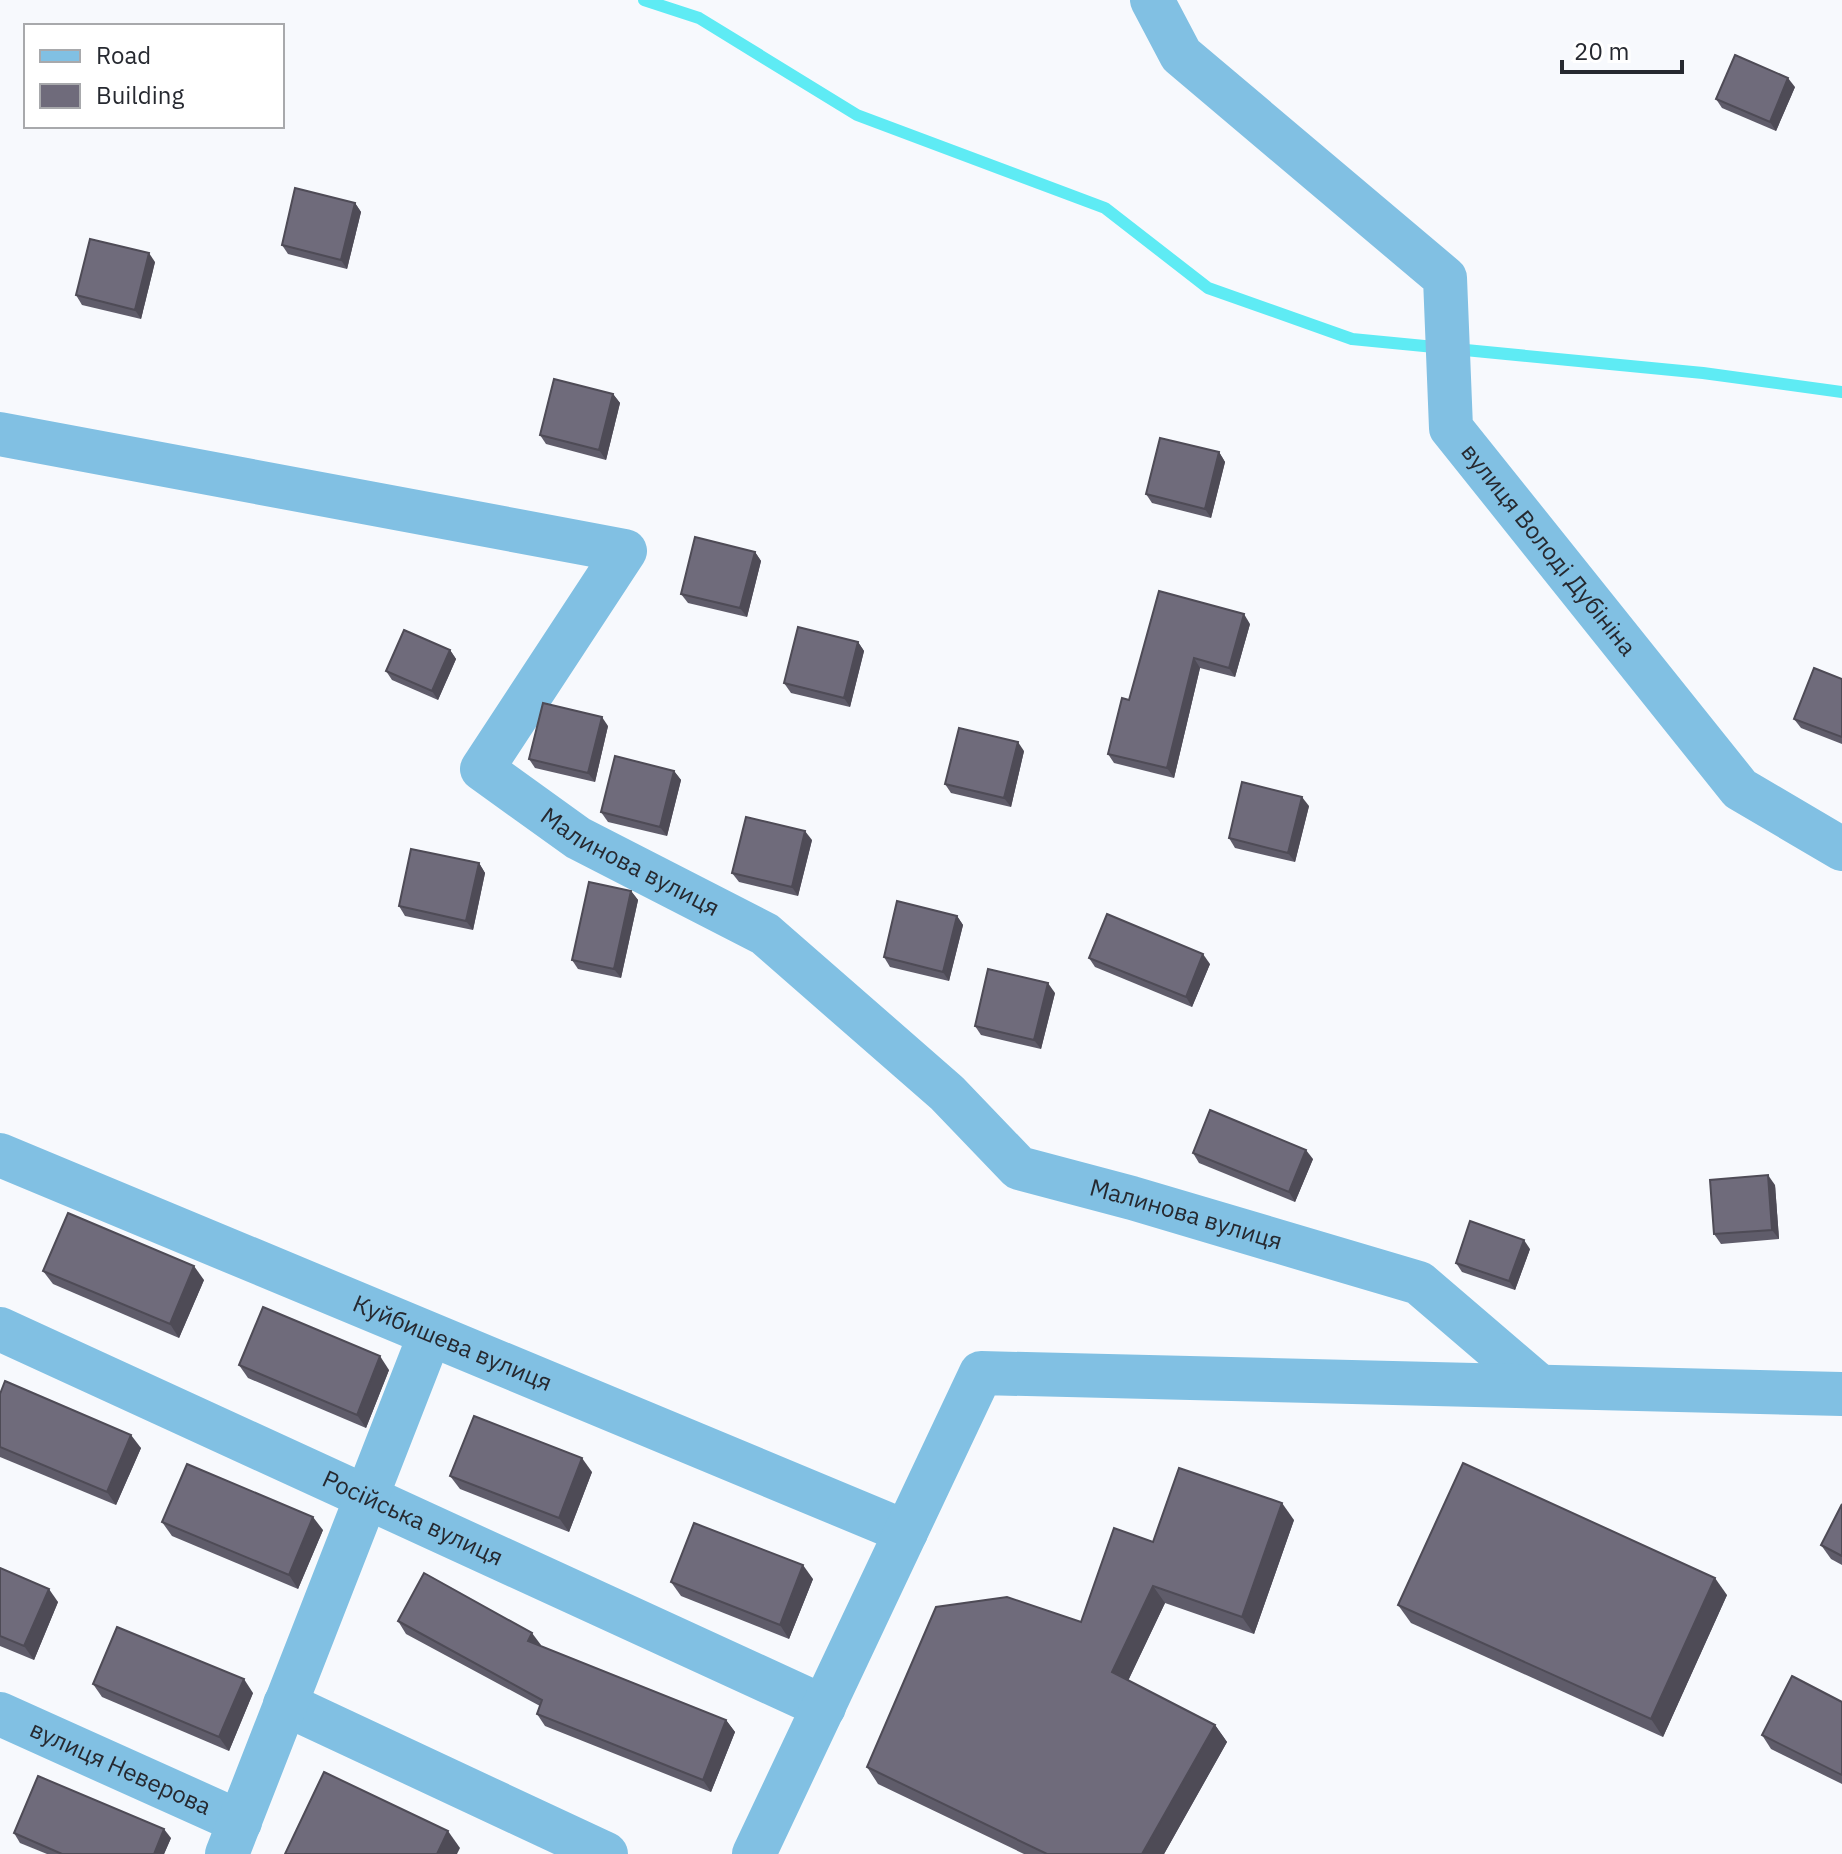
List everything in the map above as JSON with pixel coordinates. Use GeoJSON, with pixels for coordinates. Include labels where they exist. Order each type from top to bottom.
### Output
{"type":"FeatureCollection","features":[{"type":"Feature","properties":{"kind":"street","name":"вулиця Володі Дубініна"},"geometry":{"type":"LineString","coordinates":[[1152,0],[1181,55],[1445,278],[1451,428],[1740,789],[1842,849]]}},
{"type":"Feature","properties":{"kind":"street","name":"Малинова вулиця"},"geometry":{"type":"LineString","coordinates":[[0,434],[625,551],[482,769],[578,838],[765,934],[947,1093],[1019,1168],[1419,1283],[1538,1385]]}},
{"type":"Feature","properties":{"kind":"street","name":"Куйбишева вулиця"},"geometry":{"type":"LineString","coordinates":[[0,1155],[429,1337],[906,1532]]}},
{"type":"Feature","properties":{"kind":"street","name":"Російська вулиця"},"geometry":{"type":"LineString","coordinates":[[0,1329],[824,1707]]}},
{"type":"Feature","properties":{"kind":"street"},"geometry":{"type":"LineString","coordinates":[[233,1838],[429,1337]]}},
{"type":"Feature","properties":{"kind":"street"},"geometry":{"type":"LineString","coordinates":[[754,1854],[981,1373],[1842,1394]]}},
{"type":"Feature","properties":{"kind":"street"},"geometry":{"type":"LineString","coordinates":[[285,1704],[606,1854]]}},
{"type":"Feature","properties":{"kind":"street","name":"вулиця Неверова"},"geometry":{"type":"LineString","coordinates":[[0,1714],[233,1838]]}},
{"type":"Feature","properties":{"kind":"building"},"geometry":{"type":"Polygon","coordinates":[[[1735,55],[1788,78],[1770,122],[1716,99],[1735,55]]]}},
{"type":"Feature","properties":{"kind":"building"},"geometry":{"type":"Polygon","coordinates":[[[295,188],[355,203],[341,260],[282,245],[295,188]]]}},
{"type":"Feature","properties":{"kind":"building"},"geometry":{"type":"Polygon","coordinates":[[[90,239],[149,253],[135,310],[76,295],[90,239]]]}},
{"type":"Feature","properties":{"kind":"building"},"geometry":{"type":"Polygon","coordinates":[[[554,379],[613,394],[599,450],[540,435],[554,379]]]}},
{"type":"Feature","properties":{"kind":"building"},"geometry":{"type":"Polygon","coordinates":[[[1160,438],[1219,452],[1205,509],[1146,494],[1160,438]]]}},
{"type":"Feature","properties":{"kind":"building"},"geometry":{"type":"Polygon","coordinates":[[[695,537],[755,552],[740,608],[681,594],[695,537]]]}},
{"type":"Feature","properties":{"kind":"building"},"geometry":{"type":"Polygon","coordinates":[[[1159,591],[1244,614],[1229,668],[1194,658],[1167,768],[1108,754],[1122,698],[1129,700],[1159,591]]]}},
{"type":"Feature","properties":{"kind":"building"},"geometry":{"type":"Polygon","coordinates":[[[798,627],[858,642],[844,698],[784,683],[798,627]]]}},
{"type":"Feature","properties":{"kind":"building"},"geometry":{"type":"Polygon","coordinates":[[[404,630],[450,650],[432,691],[386,671],[404,630]]]}},
{"type":"Feature","properties":{"kind":"building"},"geometry":{"type":"Polygon","coordinates":[[[1814,668],[1842,679],[1842,737],[1794,719],[1814,668]]]}},
{"type":"Feature","properties":{"kind":"building"},"geometry":{"type":"Polygon","coordinates":[[[543,703],[602,717],[588,773],[529,759],[543,703]]]}},
{"type":"Feature","properties":{"kind":"building"},"geometry":{"type":"Polygon","coordinates":[[[959,728],[1018,742],[1004,798],[945,784],[959,728]]]}},
{"type":"Feature","properties":{"kind":"building"},"geometry":{"type":"Polygon","coordinates":[[[615,756],[674,771],[660,827],[601,812],[615,756]]]}},
{"type":"Feature","properties":{"kind":"building"},"geometry":{"type":"Polygon","coordinates":[[[1242,782],[1302,797],[1288,853],[1229,838],[1242,782]]]}},
{"type":"Feature","properties":{"kind":"building"},"geometry":{"type":"Polygon","coordinates":[[[746,817],[805,831],[792,887],[732,873],[746,817]]]}},
{"type":"Feature","properties":{"kind":"building"},"geometry":{"type":"Polygon","coordinates":[[[411,849],[479,863],[466,921],[399,906],[411,849]]]}},
{"type":"Feature","properties":{"kind":"building"},"geometry":{"type":"Polygon","coordinates":[[[589,882],[631,891],[614,969],[572,960],[589,882]]]}},
{"type":"Feature","properties":{"kind":"building"},"geometry":{"type":"Polygon","coordinates":[[[897,901],[957,916],[943,972],[884,957],[897,901]]]}},
{"type":"Feature","properties":{"kind":"building"},"geometry":{"type":"Polygon","coordinates":[[[1107,914],[1203,954],[1186,997],[1089,958],[1107,914]]]}},
{"type":"Feature","properties":{"kind":"building"},"geometry":{"type":"Polygon","coordinates":[[[988,969],[1048,983],[1034,1040],[975,1026],[988,969]]]}},
{"type":"Feature","properties":{"kind":"building"},"geometry":{"type":"Polygon","coordinates":[[[1210,1110],[1306,1150],[1289,1192],[1193,1153],[1210,1110]]]}},
{"type":"Feature","properties":{"kind":"building"},"geometry":{"type":"Polygon","coordinates":[[[1768,1175],[1772,1230],[1714,1234],[1710,1180],[1768,1175]]]}},
{"type":"Feature","properties":{"kind":"building"},"geometry":{"type":"Polygon","coordinates":[[[68,1213],[194,1266],[170,1324],[43,1271],[68,1213]]]}},
{"type":"Feature","properties":{"kind":"building"},"geometry":{"type":"Polygon","coordinates":[[[1470,1221],[1524,1240],[1509,1281],[1456,1263],[1470,1221]]]}},
{"type":"Feature","properties":{"kind":"building"},"geometry":{"type":"Polygon","coordinates":[[[263,1307],[380,1356],[357,1415],[239,1365],[263,1307]]]}},
{"type":"Feature","properties":{"kind":"building"},"geometry":{"type":"Polygon","coordinates":[[[5,1381],[131,1435],[107,1492],[0,1447],[0,1394],[5,1381]]]}},
{"type":"Feature","properties":{"kind":"building"},"geometry":{"type":"Polygon","coordinates":[[[474,1416],[582,1458],[559,1518],[450,1476],[474,1416]]]}},
{"type":"Feature","properties":{"kind":"building"},"geometry":{"type":"Polygon","coordinates":[[[1463,1463],[1715,1578],[1651,1719],[1398,1605],[1463,1463]]]}},
{"type":"Feature","properties":{"kind":"building"},"geometry":{"type":"Polygon","coordinates":[[[187,1464],[313,1517],[289,1575],[162,1522],[187,1464]]]}},
{"type":"Feature","properties":{"kind":"building"},"geometry":{"type":"Polygon","coordinates":[[[1179,1468],[1282,1503],[1242,1617],[1153,1586],[1112,1672],[1215,1725],[1142,1854],[1047,1854],[867,1767],[936,1607],[1007,1597],[1081,1622],[1114,1528],[1153,1542],[1179,1468]]]}},
{"type":"Feature","properties":{"kind":"building"},"geometry":{"type":"Polygon","coordinates":[[[1842,1504],[1842,1556],[1821,1545],[1842,1504]]]}},
{"type":"Feature","properties":{"kind":"building"},"geometry":{"type":"Polygon","coordinates":[[[694,1523],[803,1565],[780,1625],[671,1582],[694,1523]]]}},
{"type":"Feature","properties":{"kind":"building"},"geometry":{"type":"Polygon","coordinates":[[[0,1568],[49,1589],[24,1646],[0,1636],[0,1568]]]}},
{"type":"Feature","properties":{"kind":"building"},"geometry":{"type":"Polygon","coordinates":[[[424,1573],[532,1633],[528,1641],[726,1720],[703,1780],[537,1714],[542,1700],[398,1621],[424,1573]]]}},
{"type":"Feature","properties":{"kind":"building"},"geometry":{"type":"Polygon","coordinates":[[[117,1627],[244,1679],[219,1737],[93,1684],[117,1627]]]}},
{"type":"Feature","properties":{"kind":"building"},"geometry":{"type":"Polygon","coordinates":[[[1792,1676],[1842,1702],[1842,1775],[1762,1735],[1792,1676]]]}},
{"type":"Feature","properties":{"kind":"building"},"geometry":{"type":"Polygon","coordinates":[[[324,1772],[448,1831],[437,1854],[285,1854],[324,1772]]]}},
{"type":"Feature","properties":{"kind":"building"},"geometry":{"type":"Polygon","coordinates":[[[38,1776],[164,1829],[154,1854],[62,1854],[14,1833],[38,1776]]]}},
{"type":"Feature","properties":{"kind":"waterway"},"geometry":{"type":"LineString","coordinates":[[644,0],[699,18],[857,115],[1105,208],[1208,288],[1352,339],[1703,373],[1842,392]]}}]}
